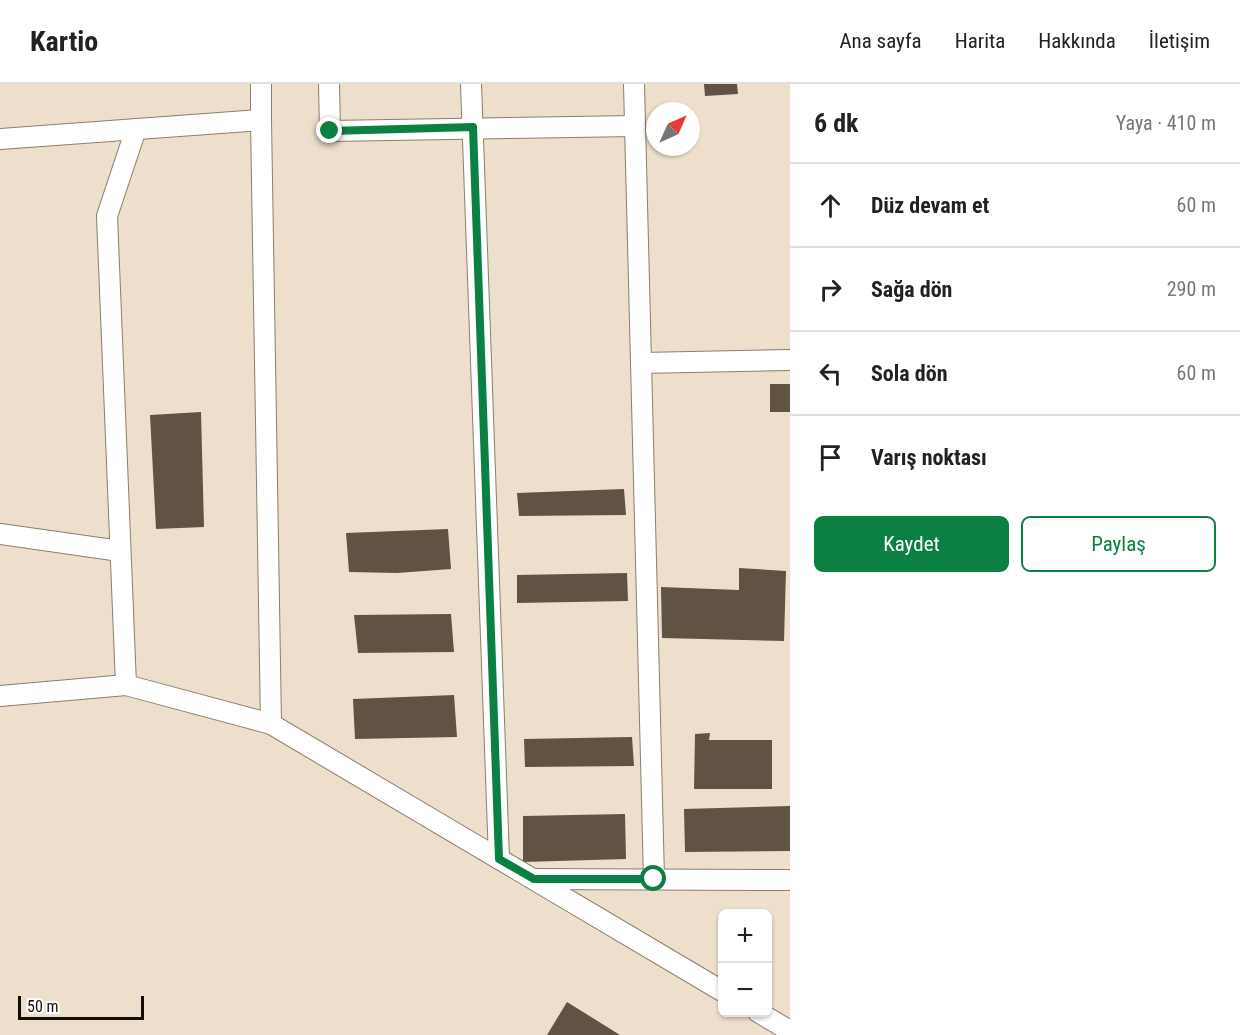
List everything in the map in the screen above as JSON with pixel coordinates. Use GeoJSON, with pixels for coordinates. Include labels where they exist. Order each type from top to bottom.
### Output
{"type":"FeatureCollection","features":[{"type":"Feature","properties":{"kind":"lane"},"geometry":{"type":"LineString","coordinates":[[261,84],[271,724]]}},
{"type":"Feature","properties":{"kind":"lane"},"geometry":{"type":"LineString","coordinates":[[330,84],[330,131],[635,126]]}},
{"type":"Feature","properties":{"kind":"lane"},"geometry":{"type":"LineString","coordinates":[[471,84],[499,859]]}},
{"type":"Feature","properties":{"kind":"lane"},"geometry":{"type":"LineString","coordinates":[[634,84],[654,879]]}},
{"type":"Feature","properties":{"kind":"lane"},"geometry":{"type":"LineString","coordinates":[[0,139],[261,120]]}},
{"type":"Feature","properties":{"kind":"lane"},"geometry":{"type":"LineString","coordinates":[[126,686],[107,216],[136,129]]}},
{"type":"Feature","properties":{"kind":"lane"},"geometry":{"type":"LineString","coordinates":[[641,363],[790,360]]}},
{"type":"Feature","properties":{"kind":"lane"},"geometry":{"type":"LineString","coordinates":[[0,534],[120,551]]}},
{"type":"Feature","properties":{"kind":"lane"},"geometry":{"type":"LineString","coordinates":[[0,696],[126,686],[271,724],[718,988]]}},
{"type":"Feature","properties":{"kind":"lane"},"geometry":{"type":"LineString","coordinates":[[534,879],[790,880]]}},
{"type":"Feature","properties":{"kind":"lane"},"geometry":{"type":"LineString","coordinates":[[766,1017],[790,1031]]}},
{"type":"Feature","properties":{"kind":"building"},"geometry":{"type":"Polygon","coordinates":[[[704,84],[737,84],[738,94],[705,96],[704,84]]]}},
{"type":"Feature","properties":{"kind":"building"},"geometry":{"type":"Polygon","coordinates":[[[770,384],[790,384],[790,412],[770,412],[770,384]]]}},
{"type":"Feature","properties":{"kind":"building"},"geometry":{"type":"Polygon","coordinates":[[[201,412],[204,527],[156,529],[150,415],[201,412]]]}},
{"type":"Feature","properties":{"kind":"building"},"geometry":{"type":"Polygon","coordinates":[[[624,489],[626,515],[519,516],[517,493],[624,489]]]}},
{"type":"Feature","properties":{"kind":"building"},"geometry":{"type":"Polygon","coordinates":[[[448,529],[451,569],[397,573],[349,572],[346,533],[448,529]]]}},
{"type":"Feature","properties":{"kind":"building"},"geometry":{"type":"Polygon","coordinates":[[[739,568],[786,571],[784,641],[662,638],[661,587],[739,590],[739,568]]]}},
{"type":"Feature","properties":{"kind":"building"},"geometry":{"type":"Polygon","coordinates":[[[627,573],[628,601],[517,603],[517,575],[627,573]]]}},
{"type":"Feature","properties":{"kind":"building"},"geometry":{"type":"Polygon","coordinates":[[[451,614],[454,652],[358,653],[354,615],[451,614]]]}},
{"type":"Feature","properties":{"kind":"building"},"geometry":{"type":"Polygon","coordinates":[[[454,695],[457,737],[355,739],[353,699],[454,695]]]}},
{"type":"Feature","properties":{"kind":"building"},"geometry":{"type":"Polygon","coordinates":[[[710,733],[709,740],[772,740],[772,789],[694,789],[695,734],[710,733]]]}},
{"type":"Feature","properties":{"kind":"building"},"geometry":{"type":"Polygon","coordinates":[[[632,737],[634,766],[525,767],[524,739],[632,737]]]}},
{"type":"Feature","properties":{"kind":"building"},"geometry":{"type":"Polygon","coordinates":[[[790,806],[790,851],[685,852],[684,809],[790,806]]]}},
{"type":"Feature","properties":{"kind":"building"},"geometry":{"type":"Polygon","coordinates":[[[625,814],[626,859],[523,862],[523,816],[625,814]]]}},
{"type":"Feature","properties":{"kind":"building"},"geometry":{"type":"Polygon","coordinates":[[[567,1002],[620,1035],[547,1035],[567,1002]]]}},
{"type":"Feature","properties":{"kind":"route"},"geometry":{"type":"LineString","coordinates":[[330,131],[473,127],[499,859],[534,879],[654,879]]}}]}
